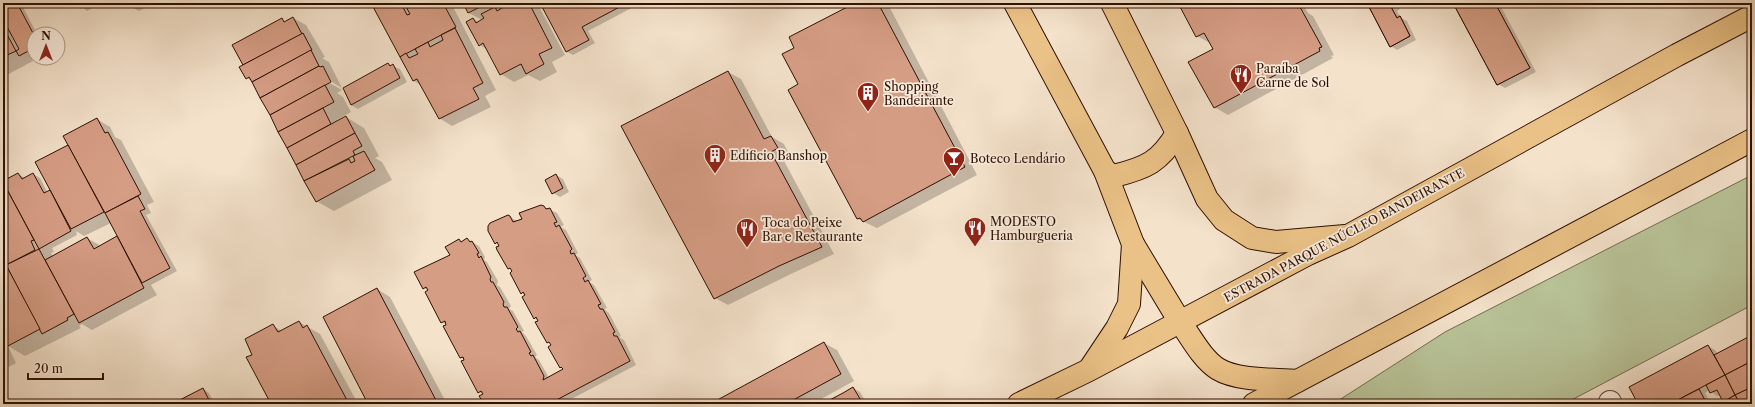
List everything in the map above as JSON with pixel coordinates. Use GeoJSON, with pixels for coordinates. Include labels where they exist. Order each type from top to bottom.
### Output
{"type":"FeatureCollection","features":[{"type":"Feature","properties":{"kind":"main road"},"geometry":{"type":"LineString","coordinates":[[1015,3],[1105,171],[1133,244],[1180,322],[1204,356],[1218,369],[1238,377],[1297,381]]}},
{"type":"Feature","properties":{"kind":"main road"},"geometry":{"type":"LineString","coordinates":[[1112,3],[1177,133],[1207,199],[1224,220],[1252,238],[1276,242],[1348,236]]}},
{"type":"Feature","properties":{"kind":"main road","name":"ESTRADA PARQUE NÚCLEO BANDEIRANTE"},"geometry":{"type":"LineString","coordinates":[[1019,404],[1089,370],[1308,254],[1348,236],[1677,55],[1752,16]]}},
{"type":"Feature","properties":{"kind":"main road"},"geometry":{"type":"LineString","coordinates":[[1105,171],[1114,176],[1131,172],[1149,164],[1162,156],[1177,133]]}},
{"type":"Feature","properties":{"kind":"main road"},"geometry":{"type":"LineString","coordinates":[[1254,404],[1752,140]]}},
{"type":"Feature","properties":{"kind":"main road"},"geometry":{"type":"LineString","coordinates":[[1089,370],[1117,328],[1129,304],[1133,244]]}},
{"type":"Feature","properties":{"kind":"green space"},"geometry":{"type":"Polygon","coordinates":[[[1752,175],[1752,305],[1564,404],[1333,404],[1445,332],[1752,175]]]}},
{"type":"Feature","properties":{"kind":"building"},"geometry":{"type":"Polygon","coordinates":[[[3,3],[17,3],[29,26],[26,26],[26,52],[19,56],[16,51],[19,49],[6,25],[3,26],[3,3]]]}},
{"type":"Feature","properties":{"kind":"building"},"geometry":{"type":"Polygon","coordinates":[[[76,3],[89,3],[80,8],[76,3]]]}},
{"type":"Feature","properties":{"kind":"building"},"geometry":{"type":"Polygon","coordinates":[[[371,3],[401,3],[407,15],[410,14],[404,3],[443,3],[456,27],[400,57],[371,3]]]}},
{"type":"Feature","properties":{"kind":"building"},"geometry":{"type":"Polygon","coordinates":[[[463,3],[488,3],[468,13],[463,3]]]}},
{"type":"Feature","properties":{"kind":"building"},"geometry":{"type":"Polygon","coordinates":[[[510,3],[529,3],[552,48],[539,54],[544,64],[526,74],[521,64],[500,75],[483,43],[479,46],[466,22],[473,18],[476,23],[484,18],[481,14],[495,7],[497,11],[510,3]]]}},
{"type":"Feature","properties":{"kind":"building"},"geometry":{"type":"Polygon","coordinates":[[[540,3],[627,3],[582,27],[589,40],[566,52],[540,3]]]}},
{"type":"Feature","properties":{"kind":"building","name":"Shopping Bandeirante"},"geometry":{"type":"Polygon","coordinates":[[[855,3],[878,3],[965,167],[863,222],[860,218],[857,219],[788,90],[798,84],[782,54],[794,48],[789,37],[855,3]]]}},
{"type":"Feature","properties":{"kind":"building"},"geometry":{"type":"Polygon","coordinates":[[[1178,3],[1295,3],[1297,8],[1300,7],[1322,47],[1319,48],[1320,51],[1214,108],[1188,62],[1213,49],[1204,33],[1196,37],[1178,3]]]}},
{"type":"Feature","properties":{"kind":"building"},"geometry":{"type":"Polygon","coordinates":[[[1367,3],[1393,3],[1394,6],[1391,7],[1397,18],[1400,16],[1410,36],[1390,47],[1367,3]]]}},
{"type":"Feature","properties":{"kind":"building"},"geometry":{"type":"Polygon","coordinates":[[[1367,3],[1393,3],[1394,6],[1391,7],[1397,18],[1400,16],[1410,36],[1390,47],[1367,3]]]}},
{"type":"Feature","properties":{"kind":"building"},"geometry":{"type":"Polygon","coordinates":[[[1453,3],[1495,3],[1530,68],[1497,85],[1453,3]]]}},
{"type":"Feature","properties":{"kind":"building"},"geometry":{"type":"Polygon","coordinates":[[[1453,3],[1495,3],[1530,68],[1497,85],[1453,3]]]}},
{"type":"Feature","properties":{"kind":"building"},"geometry":{"type":"Polygon","coordinates":[[[293,17],[302,34],[243,65],[232,45],[282,18],[284,22],[293,17]]]}},
{"type":"Feature","properties":{"kind":"building"},"geometry":{"type":"Polygon","coordinates":[[[3,27],[16,51],[3,57],[3,27]]]}},
{"type":"Feature","properties":{"kind":"building"},"geometry":{"type":"Polygon","coordinates":[[[455,28],[483,83],[473,88],[479,99],[439,119],[417,79],[413,81],[400,57],[406,53],[409,58],[418,54],[415,49],[428,42],[430,47],[443,40],[441,35],[455,28]]]}},
{"type":"Feature","properties":{"kind":"building"},"geometry":{"type":"Polygon","coordinates":[[[303,33],[312,50],[252,82],[249,77],[246,79],[239,67],[303,33]]]}},
{"type":"Feature","properties":{"kind":"building"},"geometry":{"type":"Polygon","coordinates":[[[311,50],[319,66],[260,98],[252,82],[311,50]]]}},
{"type":"Feature","properties":{"kind":"building"},"geometry":{"type":"Polygon","coordinates":[[[388,63],[390,66],[393,64],[400,78],[351,105],[343,88],[388,63]]]}},
{"type":"Feature","properties":{"kind":"building"},"geometry":{"type":"Polygon","coordinates":[[[319,66],[323,66],[331,82],[270,115],[260,98],[319,66]]]}},
{"type":"Feature","properties":{"kind":"building","name":"Edíficio Banshop"},"geometry":{"type":"Polygon","coordinates":[[[728,71],[764,139],[771,136],[778,148],[771,152],[822,247],[779,266],[714,299],[621,126],[728,71]]]}},
{"type":"Feature","properties":{"kind":"building"},"geometry":{"type":"Polygon","coordinates":[[[325,85],[334,102],[278,132],[270,115],[325,85]]]}},
{"type":"Feature","properties":{"kind":"building"},"geometry":{"type":"Polygon","coordinates":[[[323,108],[331,124],[287,148],[278,132],[323,108]]]}},
{"type":"Feature","properties":{"kind":"building"},"geometry":{"type":"Polygon","coordinates":[[[346,116],[355,133],[296,165],[287,148],[346,116]]]}},
{"type":"Feature","properties":{"kind":"building"},"geometry":{"type":"Polygon","coordinates":[[[97,118],[105,133],[108,132],[141,194],[105,213],[63,136],[97,118]]]}},
{"type":"Feature","properties":{"kind":"building"},"geometry":{"type":"Polygon","coordinates":[[[355,133],[362,146],[353,151],[355,155],[304,181],[296,165],[355,133]]]}},
{"type":"Feature","properties":{"kind":"building"},"geometry":{"type":"Polygon","coordinates":[[[68,145],[104,212],[71,229],[35,162],[68,145]]]}},
{"type":"Feature","properties":{"kind":"building"},"geometry":{"type":"Polygon","coordinates":[[[364,151],[375,170],[316,202],[304,181],[349,159],[351,163],[355,161],[353,156],[364,151]]]}},
{"type":"Feature","properties":{"kind":"building"},"geometry":{"type":"Polygon","coordinates":[[[18,173],[22,179],[33,173],[44,193],[50,190],[71,231],[39,249],[3,182],[18,173]]]}},
{"type":"Feature","properties":{"kind":"building"},"geometry":{"type":"Polygon","coordinates":[[[556,174],[563,188],[552,194],[545,180],[556,174]]]}},
{"type":"Feature","properties":{"kind":"building"},"geometry":{"type":"Polygon","coordinates":[[[3,182],[34,240],[31,241],[35,250],[6,265],[3,260],[3,182]]]}},
{"type":"Feature","properties":{"kind":"building"},"geometry":{"type":"Polygon","coordinates":[[[138,196],[145,209],[140,211],[170,268],[142,283],[105,213],[138,196]]]}},
{"type":"Feature","properties":{"kind":"building"},"geometry":{"type":"Polygon","coordinates":[[[541,205],[546,209],[550,208],[557,222],[554,223],[556,227],[559,225],[572,249],[570,251],[571,254],[574,253],[586,276],[583,278],[585,282],[588,280],[601,304],[598,305],[600,309],[603,309],[615,332],[613,333],[614,336],[617,336],[630,361],[549,404],[484,404],[479,396],[483,394],[481,391],[478,393],[461,361],[464,360],[463,357],[460,358],[443,326],[446,325],[445,321],[441,323],[425,292],[428,290],[426,287],[423,289],[414,272],[450,255],[445,247],[459,239],[461,242],[467,238],[470,242],[472,241],[479,253],[477,254],[479,258],[481,256],[491,277],[491,282],[493,282],[504,302],[504,307],[507,307],[518,327],[516,329],[518,332],[520,331],[531,352],[529,353],[531,356],[533,355],[544,376],[543,380],[563,369],[561,367],[560,368],[548,347],[551,345],[549,342],[547,343],[535,322],[538,321],[536,317],[534,319],[522,297],[525,295],[523,292],[521,294],[510,273],[512,271],[510,268],[508,269],[497,250],[496,247],[499,246],[497,242],[495,244],[488,231],[488,226],[490,223],[508,215],[513,222],[522,219],[519,213],[541,205]]]}},
{"type":"Feature","properties":{"kind":"building"},"geometry":{"type":"Polygon","coordinates":[[[117,236],[144,288],[79,323],[45,260],[87,237],[94,249],[117,236]]]}},
{"type":"Feature","properties":{"kind":"building"},"geometry":{"type":"Polygon","coordinates":[[[39,249],[74,314],[67,318],[68,320],[42,334],[6,265],[39,249]]]}},
{"type":"Feature","properties":{"kind":"building"},"geometry":{"type":"Polygon","coordinates":[[[6,265],[40,329],[6,347],[3,340],[3,267],[6,265]]]}},
{"type":"Feature","properties":{"kind":"building"},"geometry":{"type":"Polygon","coordinates":[[[377,288],[438,404],[368,404],[323,317],[377,288]]]}},
{"type":"Feature","properties":{"kind":"building"},"geometry":{"type":"Polygon","coordinates":[[[299,321],[303,328],[307,325],[349,404],[271,404],[246,357],[252,355],[245,339],[273,324],[278,332],[299,321]]]}},
{"type":"Feature","properties":{"kind":"building"},"geometry":{"type":"Polygon","coordinates":[[[1752,335],[1752,361],[1725,375],[1714,355],[1752,335]]]}},
{"type":"Feature","properties":{"kind":"building"},"geometry":{"type":"Polygon","coordinates":[[[824,342],[841,374],[786,404],[710,404],[824,342]]]}},
{"type":"Feature","properties":{"kind":"building"},"geometry":{"type":"Polygon","coordinates":[[[1708,345],[1725,375],[1670,404],[1638,404],[1629,387],[1708,345]]]}},
{"type":"Feature","properties":{"kind":"building"},"geometry":{"type":"Polygon","coordinates":[[[1752,361],[1752,387],[1735,395],[1725,375],[1752,361]]]}},
{"type":"Feature","properties":{"kind":"building"},"geometry":{"type":"Polygon","coordinates":[[[1725,375],[1735,395],[1723,402],[1717,390],[1710,393],[1706,385],[1725,375]]]}},
{"type":"Feature","properties":{"kind":"building"},"geometry":{"type":"Polygon","coordinates":[[[853,387],[863,404],[822,404],[843,393],[853,387]]]}},
{"type":"Feature","properties":{"kind":"building"},"geometry":{"type":"Polygon","coordinates":[[[1752,387],[1752,404],[1740,404],[1735,395],[1752,387]]]}},
{"type":"Feature","properties":{"kind":"building"},"geometry":{"type":"Polygon","coordinates":[[[203,388],[211,404],[172,404],[203,388]]]}},
{"type":"Feature","properties":{"kind":"building"},"geometry":{"type":"Polygon","coordinates":[[[1699,389],[1707,404],[1670,404],[1699,389]]]}},
{"type":"Feature","properties":{"kind":"building"},"geometry":{"type":"Polygon","coordinates":[[[1735,395],[1740,404],[1729,404],[1727,400],[1735,395]]]}},
{"type":"Feature","properties":{"kind":"place","name":"Paraíba Carne de Sol"},"geometry":{"type":"Point","coordinates":[1241,94]}},
{"type":"Feature","properties":{"kind":"place","name":"Shopping Bandeirante"},"geometry":{"type":"Point","coordinates":[868,112]}},
{"type":"Feature","properties":{"kind":"place","name":"Edíficio Banshop"},"geometry":{"type":"Point","coordinates":[715,174]}},
{"type":"Feature","properties":{"kind":"place","name":"Boteco Lendário"},"geometry":{"type":"Point","coordinates":[954,178]}},
{"type":"Feature","properties":{"kind":"place","name":"Toca do Peixe Bar e Restaurante"},"geometry":{"type":"Point","coordinates":[747,248]}},
{"type":"Feature","properties":{"kind":"place","name":"MODESTO Hamburgueria"},"geometry":{"type":"Point","coordinates":[975,248]}}]}
